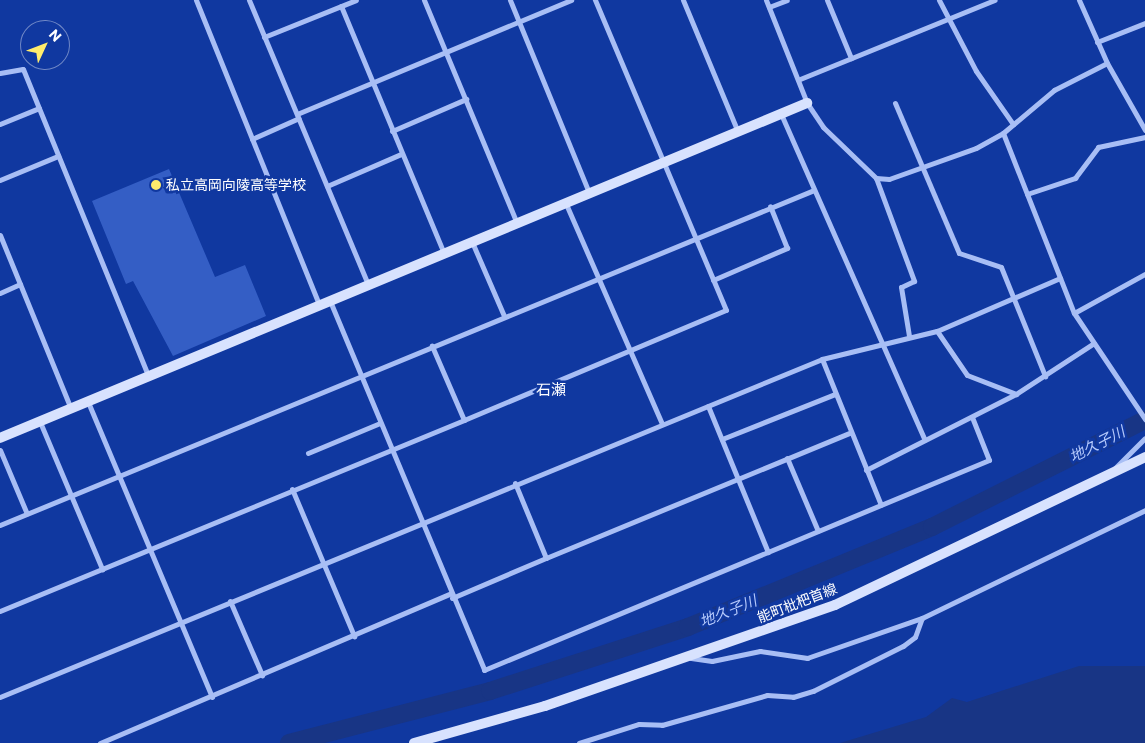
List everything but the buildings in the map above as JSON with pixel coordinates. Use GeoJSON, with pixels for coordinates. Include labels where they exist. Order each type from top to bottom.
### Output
{"type":"FeatureCollection","features":[{"type":"Feature","properties":{"kind":"street"},"geometry":{"type":"LineString","coordinates":[[196,0],[319,305]]}},
{"type":"Feature","properties":{"kind":"street"},"geometry":{"type":"LineString","coordinates":[[249,0],[368,285]]}},
{"type":"Feature","properties":{"kind":"street"},"geometry":{"type":"LineString","coordinates":[[264,37],[356,0]]}},
{"type":"Feature","properties":{"kind":"street"},"geometry":{"type":"LineString","coordinates":[[424,0],[517,224]]}},
{"type":"Feature","properties":{"kind":"street"},"geometry":{"type":"LineString","coordinates":[[510,0],[589,193]]}},
{"type":"Feature","properties":{"kind":"street"},"geometry":{"type":"LineString","coordinates":[[252,139],[371,82],[571,0]]}},
{"type":"Feature","properties":{"kind":"street"},"geometry":{"type":"LineString","coordinates":[[0,610],[464,420],[726,310],[595,0]]}},
{"type":"Feature","properties":{"kind":"street"},"geometry":{"type":"LineString","coordinates":[[682,0],[738,132]]}},
{"type":"Feature","properties":{"kind":"street"},"geometry":{"type":"LineString","coordinates":[[766,0],[800,79],[807,103],[823,126],[876,178],[914,281],[901,287],[909,336]]}},
{"type":"Feature","properties":{"kind":"street"},"geometry":{"type":"LineString","coordinates":[[769,7],[787,0]]}},
{"type":"Feature","properties":{"kind":"street"},"geometry":{"type":"LineString","coordinates":[[827,0],[851,58]]}},
{"type":"Feature","properties":{"kind":"street"},"geometry":{"type":"LineString","coordinates":[[939,0],[947,20],[1013,124]]}},
{"type":"Feature","properties":{"kind":"street"},"geometry":{"type":"LineString","coordinates":[[800,79],[995,0]]}},
{"type":"Feature","properties":{"kind":"street"},"geometry":{"type":"LineString","coordinates":[[1079,0],[1107,63],[1145,130]]}},
{"type":"Feature","properties":{"kind":"street"},"geometry":{"type":"LineString","coordinates":[[341,6],[444,254]]}},
{"type":"Feature","properties":{"kind":"street"},"geometry":{"type":"LineString","coordinates":[[1097,42],[1145,23]]}},
{"type":"Feature","properties":{"kind":"street"},"geometry":{"type":"LineString","coordinates":[[876,178],[889,180],[976,148],[1003,133],[1054,90],[1107,63]]}},
{"type":"Feature","properties":{"kind":"street"},"geometry":{"type":"LineString","coordinates":[[0,73],[23,69],[149,377]]}},
{"type":"Feature","properties":{"kind":"street"},"geometry":{"type":"LineString","coordinates":[[392,131],[466,99]]}},
{"type":"Feature","properties":{"kind":"street"},"geometry":{"type":"LineString","coordinates":[[0,438],[807,103]]}},
{"type":"Feature","properties":{"kind":"street"},"geometry":{"type":"LineString","coordinates":[[895,103],[959,253],[1001,267],[1045,376]]}},
{"type":"Feature","properties":{"kind":"street"},"geometry":{"type":"LineString","coordinates":[[0,124],[39,108]]}},
{"type":"Feature","properties":{"kind":"street"},"geometry":{"type":"LineString","coordinates":[[781,114],[925,440]]}},
{"type":"Feature","properties":{"kind":"street"},"geometry":{"type":"LineString","coordinates":[[1003,133],[1074,313],[1145,419]]}},
{"type":"Feature","properties":{"kind":"street"},"geometry":{"type":"LineString","coordinates":[[1027,194],[1075,178],[1098,147],[1145,137]]}},
{"type":"Feature","properties":{"kind":"street"},"geometry":{"type":"LineString","coordinates":[[327,186],[401,154]]}},
{"type":"Feature","properties":{"kind":"street"},"geometry":{"type":"LineString","coordinates":[[0,180],[58,156]]}},
{"type":"Feature","properties":{"kind":"street"},"geometry":{"type":"LineString","coordinates":[[0,525],[694,237],[814,190]]}},
{"type":"Feature","properties":{"kind":"street"},"geometry":{"type":"LineString","coordinates":[[566,204],[662,424]]}},
{"type":"Feature","properties":{"kind":"street"},"geometry":{"type":"LineString","coordinates":[[713,280],[788,248],[770,206]]}},
{"type":"Feature","properties":{"kind":"street"},"geometry":{"type":"LineString","coordinates":[[0,235],[71,409]]}},
{"type":"Feature","properties":{"kind":"street"},"geometry":{"type":"LineString","coordinates":[[472,242],[504,316]]}},
{"type":"Feature","properties":{"kind":"street"},"geometry":{"type":"LineString","coordinates":[[1074,313],[1145,274]]}},
{"type":"Feature","properties":{"kind":"street"},"geometry":{"type":"LineString","coordinates":[[0,697],[514,483],[822,359],[909,336],[937,331],[1060,278]]}},
{"type":"Feature","properties":{"kind":"street"},"geometry":{"type":"LineString","coordinates":[[0,293],[20,284]]}},
{"type":"Feature","properties":{"kind":"street"},"geometry":{"type":"LineString","coordinates":[[330,301],[451,596],[484,670],[989,460],[972,417]]}},
{"type":"Feature","properties":{"kind":"street"},"geometry":{"type":"LineString","coordinates":[[937,331],[967,375],[1016,394]]}},
{"type":"Feature","properties":{"kind":"street"},"geometry":{"type":"LineString","coordinates":[[866,470],[1016,394],[1094,343]]}},
{"type":"Feature","properties":{"kind":"street"},"geometry":{"type":"LineString","coordinates":[[432,346],[464,420]]}},
{"type":"Feature","properties":{"kind":"street"},"geometry":{"type":"LineString","coordinates":[[822,359],[850,433],[881,504]]}},
{"type":"Feature","properties":{"kind":"street"},"geometry":{"type":"LineString","coordinates":[[722,439],[835,394]]}},
{"type":"Feature","properties":{"kind":"street"},"geometry":{"type":"LineString","coordinates":[[88,402],[212,696]]}},
{"type":"Feature","properties":{"kind":"street"},"geometry":{"type":"LineString","coordinates":[[708,406],[768,552]]}},
{"type":"Feature","properties":{"kind":"street"},"geometry":{"type":"LineString","coordinates":[[40,422],[102,569]]}},
{"type":"Feature","properties":{"kind":"street"},"geometry":{"type":"LineString","coordinates":[[308,453],[380,423]]}},
{"type":"Feature","properties":{"kind":"street"},"geometry":{"type":"LineString","coordinates":[[100,743],[354,636],[850,433]]}},
{"type":"Feature","properties":{"kind":"street"},"geometry":{"type":"LineString","coordinates":[[1106,477],[1145,438]]}},
{"type":"Feature","properties":{"kind":"street"},"geometry":{"type":"LineString","coordinates":[[0,450],[27,514]]}},
{"type":"Feature","properties":{"kind":"street"},"geometry":{"type":"LineString","coordinates":[[787,458],[818,531]]}},
{"type":"Feature","properties":{"kind":"street","name":"能町枇杷首線"},"geometry":{"type":"LineString","coordinates":[[414,743],[545,706],[690,658],[835,605],[1145,458]]}},
{"type":"Feature","properties":{"kind":"street"},"geometry":{"type":"LineString","coordinates":[[514,483],[546,558]]}},
{"type":"Feature","properties":{"kind":"street"},"geometry":{"type":"LineString","coordinates":[[292,489],[354,636]]}},
{"type":"Feature","properties":{"kind":"street"},"geometry":{"type":"LineString","coordinates":[[690,658],[712,661],[760,651],[807,658],[922,618],[1145,510]]}},
{"type":"Feature","properties":{"kind":"street"},"geometry":{"type":"LineString","coordinates":[[230,602],[262,675]]}},
{"type":"Feature","properties":{"kind":"street"},"geometry":{"type":"LineString","coordinates":[[578,743],[639,724],[662,726],[767,695],[793,697],[813,691],[903,646],[915,637],[922,618]]}},
{"type":"Feature","properties":{"kind":"water"},"geometry":{"type":"Polygon","coordinates":[[[1079,666],[1145,666],[1145,743],[840,743],[926,717],[952,698],[967,702],[1079,666]]]}},
{"type":"Feature","properties":{"kind":"waterway","name":"地久子川"},"geometry":{"type":"LineString","coordinates":[[289,743],[490,691],[688,627],[932,527],[1145,420]]}},
{"type":"Feature","properties":{"kind":"place","name":"私立高岡向陵高等学校"},"geometry":{"type":"Point","coordinates":[156,185]}},
{"type":"Feature","properties":{"kind":"district","name":"石瀬"},"geometry":{"type":"Point","coordinates":[551,390]}}]}
